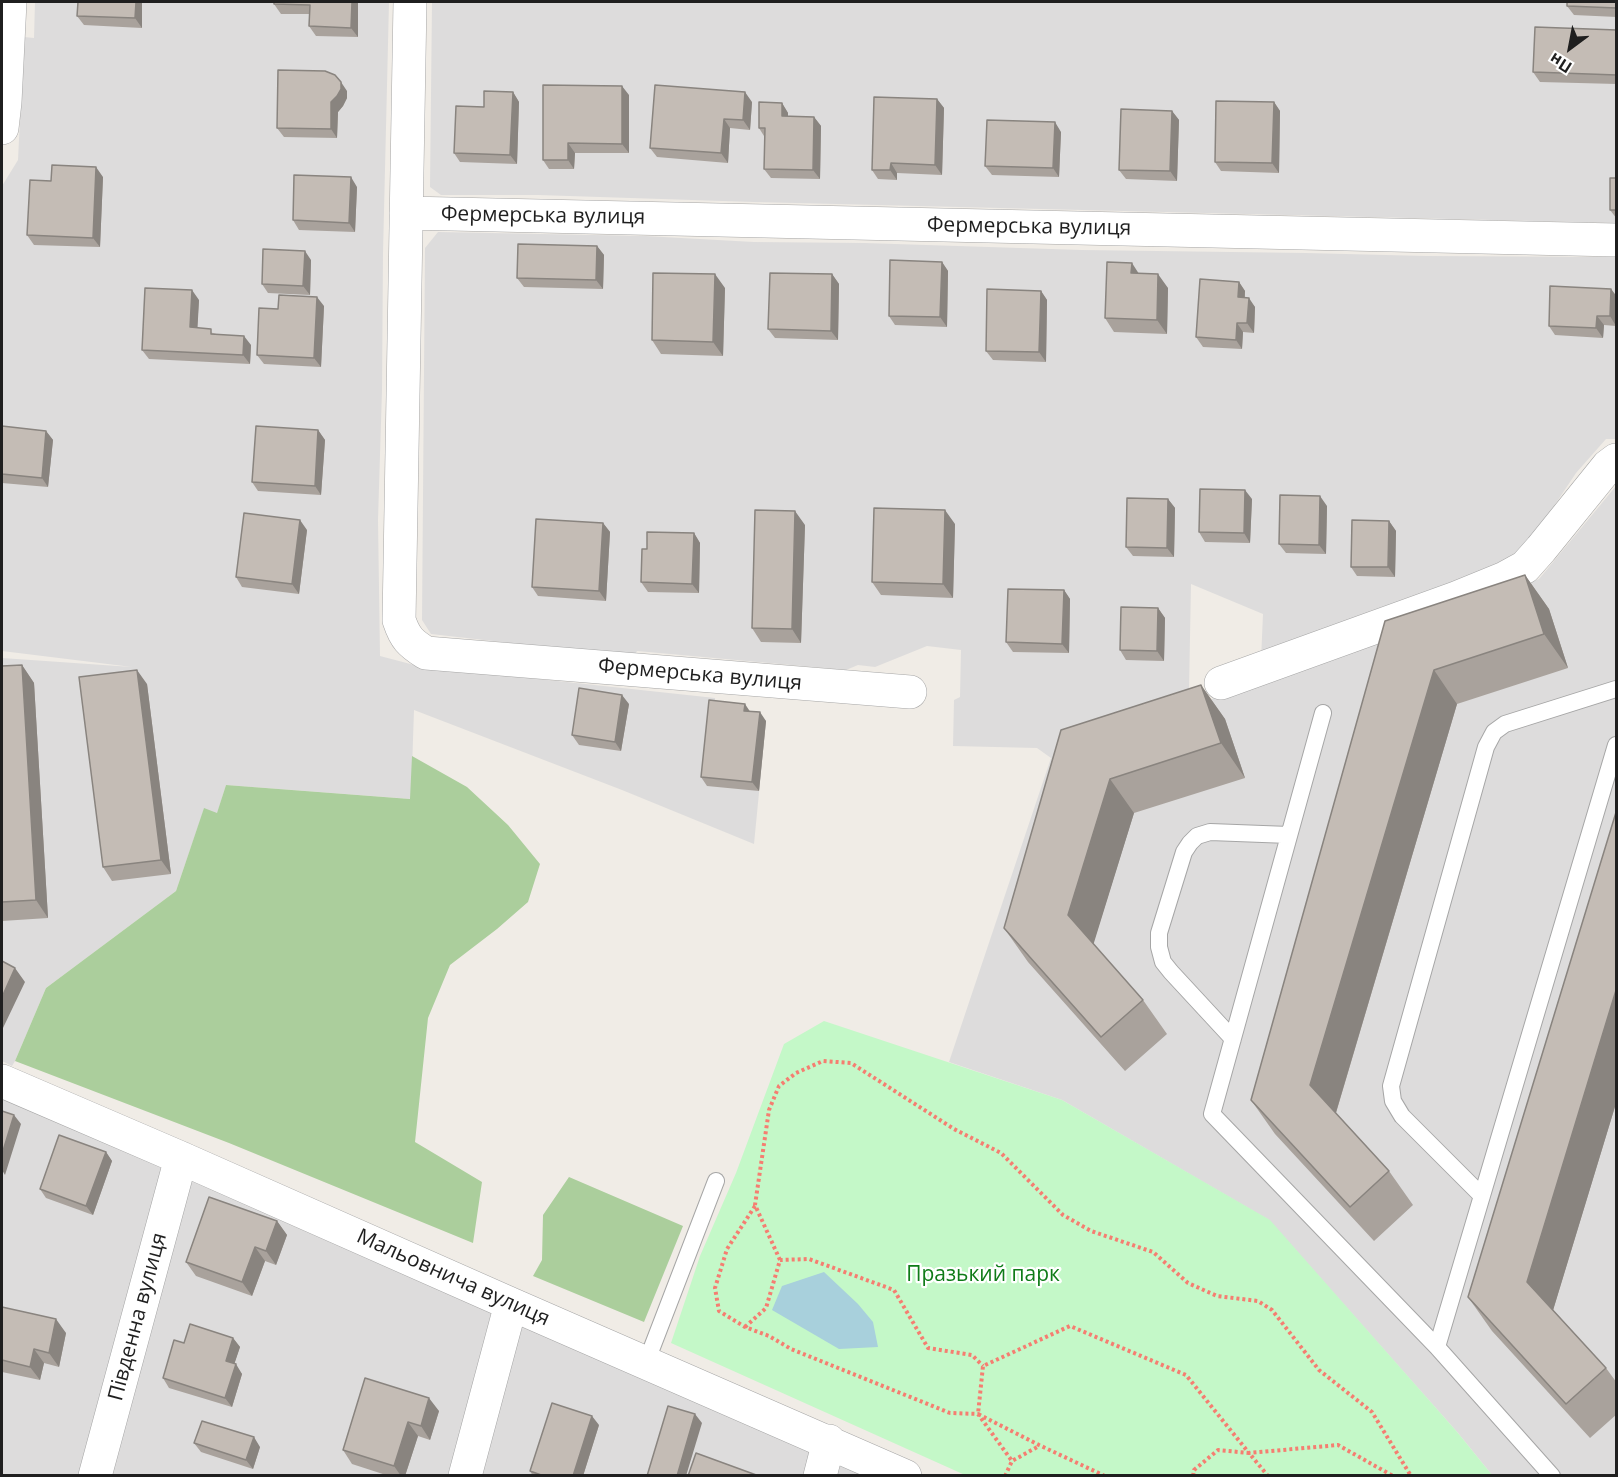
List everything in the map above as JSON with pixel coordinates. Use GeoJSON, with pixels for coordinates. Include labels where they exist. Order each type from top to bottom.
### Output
{"type":"FeatureCollection","features":[{"type":"Feature","properties":{"kind":"street"},"geometry":{"type":"LineString","coordinates":[[2,128],[10,2]]}},
{"type":"Feature","properties":{"kind":"street"},"geometry":{"type":"LineString","coordinates":[[406,213],[410,2]]}},
{"type":"Feature","properties":{"kind":"street","name":"Фермерська вулиця"},"geometry":{"type":"LineString","coordinates":[[909,692],[426,653],[413,645],[404,635],[399,620],[406,213],[1617,240]]}},
{"type":"Feature","properties":{"kind":"street"},"geometry":{"type":"LineString","coordinates":[[1221,683],[1505,579],[1525,567],[1608,466],[1617,460]]}},
{"type":"Feature","properties":{"kind":"street","name":"Мальовнича вулиця"},"geometry":{"type":"LineString","coordinates":[[2,1081],[904,1476]]}},
{"type":"Feature","properties":{"kind":"street","name":"Південна вулиця"},"geometry":{"type":"LineString","coordinates":[[95,1476],[181,1158]]}},
{"type":"Feature","properties":{"kind":"street"},"geometry":{"type":"LineString","coordinates":[[465,1476],[511,1304]]}},
{"type":"Feature","properties":{"kind":"street"},"geometry":{"type":"LineString","coordinates":[[820,1476],[829,1442]]}},
{"type":"Feature","properties":{"kind":"lane"},"geometry":{"type":"LineString","coordinates":[[1482,1196],[1402,1116],[1393,1101],[1391,1086],[1486,747],[1494,732],[1505,724],[1617,688]]}},
{"type":"Feature","properties":{"kind":"lane"},"geometry":{"type":"LineString","coordinates":[[1323,713],[1212,1114],[1437,1347],[1552,1476]]}},
{"type":"Feature","properties":{"kind":"lane"},"geometry":{"type":"LineString","coordinates":[[1437,1347],[1617,746]]}},
{"type":"Feature","properties":{"kind":"lane"},"geometry":{"type":"LineString","coordinates":[[1233,1040],[1163,962],[1159,947],[1159,933],[1185,852],[1197,836],[1210,832],[1289,835]]}},
{"type":"Feature","properties":{"kind":"lane"},"geometry":{"type":"LineString","coordinates":[[646,1363],[716,1182]]}},
{"type":"Feature","properties":{"kind":"path"},"geometry":{"type":"LineString","coordinates":[[1105,1476],[978,1414],[950,1413],[791,1348],[769,1336],[745,1328],[719,1311],[715,1288],[727,1249],[755,1205],[769,1110],[779,1086],[796,1073],[823,1061],[851,1063],[954,1130],[1001,1153],[1063,1215],[1091,1231],[1153,1252],[1188,1283],[1217,1296],[1258,1301],[1272,1310],[1319,1370],[1372,1412],[1411,1476]]}},
{"type":"Feature","properties":{"kind":"path"},"geometry":{"type":"LineString","coordinates":[[745,1328],[766,1308],[780,1260],[755,1205]]}},
{"type":"Feature","properties":{"kind":"path"},"geometry":{"type":"LineString","coordinates":[[780,1260],[809,1259],[894,1290],[928,1348],[972,1355],[983,1366]]}},
{"type":"Feature","properties":{"kind":"path"},"geometry":{"type":"LineString","coordinates":[[983,1366],[1070,1326],[1186,1375],[1268,1476]]}},
{"type":"Feature","properties":{"kind":"path"},"geometry":{"type":"LineString","coordinates":[[983,1366],[978,1414],[1012,1461]]}},
{"type":"Feature","properties":{"kind":"path"},"geometry":{"type":"LineString","coordinates":[[1005,1476],[1012,1461],[1039,1445]]}},
{"type":"Feature","properties":{"kind":"path"},"geometry":{"type":"LineString","coordinates":[[1193,1476],[1194,1470],[1218,1450],[1249,1453],[1338,1445],[1393,1476]]}},
{"type":"Feature","properties":{"kind":"shaded area"},"geometry":{"type":"Polygon","coordinates":[[[35,2],[389,2],[378,520],[380,656],[418,666],[715,698],[716,710],[766,721],[754,844],[622,790],[414,710],[411,799],[226,785],[217,814],[204,809],[176,891],[46,988],[12,1066],[2,1061],[2,658],[132,667],[2,651],[2,186],[18,160],[24,37],[34,38],[35,2]]]}},
{"type":"Feature","properties":{"kind":"shaded area"},"geometry":{"type":"Polygon","coordinates":[[[432,2],[1616,2],[1616,223],[538,195],[441,195],[430,187],[432,2]]]}},
{"type":"Feature","properties":{"kind":"shaded area"},"geometry":{"type":"Polygon","coordinates":[[[438,232],[1082,250],[1616,257],[1616,439],[1606,439],[1576,473],[1538,530],[1521,549],[1501,564],[1261,660],[1263,614],[1191,584],[1189,690],[1111,736],[1539,579],[1616,486],[1616,1475],[1492,1475],[1458,1433],[1269,1220],[1062,1100],[949,1062],[1051,758],[1037,748],[953,746],[954,700],[960,697],[961,650],[927,646],[875,667],[858,665],[846,670],[637,651],[634,657],[431,634],[422,620],[425,248],[438,232]]]}},
{"type":"Feature","properties":{"kind":"shaded area"},"geometry":{"type":"Polygon","coordinates":[[[2,1096],[881,1475],[2,1475],[2,1096]]]}},
{"type":"Feature","properties":{"kind":"green space"},"geometry":{"type":"Polygon","coordinates":[[[412,756],[467,787],[508,825],[540,864],[528,902],[450,965],[428,1018],[415,1142],[482,1182],[473,1243],[229,1143],[15,1061],[46,988],[176,891],[204,808],[217,813],[226,785],[410,799],[412,756]]]}},
{"type":"Feature","properties":{"kind":"green space","name":"Празький парк"},"geometry":{"type":"Polygon","coordinates":[[[824,1021],[1062,1100],[1270,1220],[1458,1433],[1492,1475],[965,1475],[671,1343],[700,1256],[736,1173],[784,1044],[824,1021]]]}},
{"type":"Feature","properties":{"kind":"green space"},"geometry":{"type":"Polygon","coordinates":[[[569,1177],[683,1226],[644,1322],[533,1276],[542,1260],[543,1215],[569,1177]]]}},
{"type":"Feature","properties":{"kind":"water"},"geometry":{"type":"Polygon","coordinates":[[[824,1272],[858,1304],[873,1322],[878,1347],[839,1349],[772,1310],[782,1286],[824,1272]]]}},
{"type":"Feature","properties":{"kind":"building"},"geometry":{"type":"Polygon","coordinates":[[[78,2],[136,2],[135,18],[77,16],[78,2]]]}},
{"type":"Feature","properties":{"kind":"building"},"geometry":{"type":"Polygon","coordinates":[[[274,2],[352,2],[351,28],[309,26],[310,5],[274,4],[274,2]]]}},
{"type":"Feature","properties":{"kind":"building"},"geometry":{"type":"Polygon","coordinates":[[[1567,2],[1617,2],[1617,8],[1567,6],[1567,2]]]}},
{"type":"Feature","properties":{"kind":"building"},"geometry":{"type":"Polygon","coordinates":[[[1535,27],[1617,30],[1617,75],[1533,72],[1535,27]]]}},
{"type":"Feature","properties":{"kind":"building"},"geometry":{"type":"Polygon","coordinates":[[[278,70],[325,71],[335,75],[341,82],[341,89],[331,102],[331,129],[277,128],[278,70]]]}},
{"type":"Feature","properties":{"kind":"building"},"geometry":{"type":"Polygon","coordinates":[[[543,85],[622,86],[622,144],[568,143],[568,160],[543,160],[543,85]]]}},
{"type":"Feature","properties":{"kind":"building"},"geometry":{"type":"Polygon","coordinates":[[[655,85],[745,92],[743,120],[724,119],[721,153],[650,148],[655,85]]]}},
{"type":"Feature","properties":{"kind":"building"},"geometry":{"type":"Polygon","coordinates":[[[484,91],[513,92],[510,155],[454,153],[456,106],[484,107],[484,91]]]}},
{"type":"Feature","properties":{"kind":"building"},"geometry":{"type":"Polygon","coordinates":[[[874,97],[937,99],[935,165],[891,163],[890,170],[872,170],[874,97]]]}},
{"type":"Feature","properties":{"kind":"building"},"geometry":{"type":"Polygon","coordinates":[[[1216,101],[1274,102],[1272,163],[1215,162],[1216,101]]]}},
{"type":"Feature","properties":{"kind":"building"},"geometry":{"type":"Polygon","coordinates":[[[759,102],[782,103],[782,116],[814,117],[813,170],[764,169],[765,128],[759,128],[759,102]]]}},
{"type":"Feature","properties":{"kind":"building"},"geometry":{"type":"Polygon","coordinates":[[[1121,109],[1172,111],[1170,171],[1119,170],[1121,109]]]}},
{"type":"Feature","properties":{"kind":"building"},"geometry":{"type":"Polygon","coordinates":[[[987,120],[1055,122],[1053,168],[985,166],[987,120]]]}},
{"type":"Feature","properties":{"kind":"building"},"geometry":{"type":"Polygon","coordinates":[[[52,165],[96,167],[93,238],[27,235],[30,180],[51,181],[52,165]]]}},
{"type":"Feature","properties":{"kind":"building"},"geometry":{"type":"Polygon","coordinates":[[[294,175],[351,177],[349,223],[293,220],[294,175]]]}},
{"type":"Feature","properties":{"kind":"building"},"geometry":{"type":"Polygon","coordinates":[[[1610,178],[1617,178],[1617,210],[1610,210],[1610,178]]]}},
{"type":"Feature","properties":{"kind":"building"},"geometry":{"type":"Polygon","coordinates":[[[518,244],[597,246],[596,280],[517,278],[518,244]]]}},
{"type":"Feature","properties":{"kind":"building"},"geometry":{"type":"Polygon","coordinates":[[[263,249],[305,251],[303,286],[262,284],[263,249]]]}},
{"type":"Feature","properties":{"kind":"building"},"geometry":{"type":"Polygon","coordinates":[[[890,260],[942,262],[940,317],[889,316],[890,260]]]}},
{"type":"Feature","properties":{"kind":"building"},"geometry":{"type":"Polygon","coordinates":[[[1107,262],[1132,263],[1131,273],[1158,274],[1157,320],[1105,318],[1107,262]]]}},
{"type":"Feature","properties":{"kind":"building"},"geometry":{"type":"Polygon","coordinates":[[[653,273],[715,274],[713,342],[652,340],[653,273]]]}},
{"type":"Feature","properties":{"kind":"building"},"geometry":{"type":"Polygon","coordinates":[[[770,273],[832,274],[831,331],[768,329],[770,273]]]}},
{"type":"Feature","properties":{"kind":"building"},"geometry":{"type":"Polygon","coordinates":[[[1200,279],[1239,282],[1238,297],[1249,298],[1247,323],[1237,323],[1236,340],[1196,337],[1200,279]]]}},
{"type":"Feature","properties":{"kind":"building"},"geometry":{"type":"Polygon","coordinates":[[[1550,286],[1611,289],[1610,316],[1597,316],[1596,328],[1549,326],[1550,286]]]}},
{"type":"Feature","properties":{"kind":"building"},"geometry":{"type":"Polygon","coordinates":[[[145,288],[192,290],[190,327],[211,329],[211,334],[244,336],[243,355],[142,350],[145,288]]]}},
{"type":"Feature","properties":{"kind":"building"},"geometry":{"type":"Polygon","coordinates":[[[987,289],[1041,291],[1039,352],[986,351],[987,289]]]}},
{"type":"Feature","properties":{"kind":"building"},"geometry":{"type":"Polygon","coordinates":[[[279,295],[317,297],[314,358],[257,355],[259,308],[278,309],[279,295]]]}},
{"type":"Feature","properties":{"kind":"building"},"geometry":{"type":"Polygon","coordinates":[[[2,426],[46,431],[42,478],[2,474],[2,426]]]}},
{"type":"Feature","properties":{"kind":"building"},"geometry":{"type":"Polygon","coordinates":[[[256,426],[318,430],[315,486],[252,482],[256,426]]]}},
{"type":"Feature","properties":{"kind":"building"},"geometry":{"type":"Polygon","coordinates":[[[1200,489],[1245,490],[1244,533],[1199,532],[1200,489]]]}},
{"type":"Feature","properties":{"kind":"building"},"geometry":{"type":"Polygon","coordinates":[[[1280,495],[1320,496],[1319,545],[1279,544],[1280,495]]]}},
{"type":"Feature","properties":{"kind":"building"},"geometry":{"type":"Polygon","coordinates":[[[1127,498],[1168,499],[1167,548],[1126,547],[1127,498]]]}},
{"type":"Feature","properties":{"kind":"building"},"geometry":{"type":"Polygon","coordinates":[[[874,508],[945,510],[943,584],[872,582],[874,508]]]}},
{"type":"Feature","properties":{"kind":"building"},"geometry":{"type":"Polygon","coordinates":[[[755,510],[795,511],[792,629],[752,628],[755,510]]]}},
{"type":"Feature","properties":{"kind":"building"},"geometry":{"type":"Polygon","coordinates":[[[244,513],[300,520],[292,584],[236,577],[244,513]]]}},
{"type":"Feature","properties":{"kind":"building"},"geometry":{"type":"Polygon","coordinates":[[[536,519],[603,523],[599,591],[532,587],[536,519]]]}},
{"type":"Feature","properties":{"kind":"building"},"geometry":{"type":"Polygon","coordinates":[[[1352,520],[1389,521],[1388,567],[1351,567],[1352,520]]]}},
{"type":"Feature","properties":{"kind":"building"},"geometry":{"type":"Polygon","coordinates":[[[647,532],[694,533],[692,584],[641,582],[642,549],[647,549],[647,532]]]}},
{"type":"Feature","properties":{"kind":"building"},"geometry":{"type":"Polygon","coordinates":[[[1525,575],[1544,634],[1434,670],[1310,1085],[1389,1171],[1350,1207],[1251,1100],[1385,621],[1525,575]]]}},
{"type":"Feature","properties":{"kind":"building"},"geometry":{"type":"Polygon","coordinates":[[[1008,589],[1064,590],[1062,644],[1006,642],[1008,589]]]}},
{"type":"Feature","properties":{"kind":"building"},"geometry":{"type":"Polygon","coordinates":[[[1121,607],[1158,608],[1157,651],[1120,650],[1121,607]]]}},
{"type":"Feature","properties":{"kind":"building"},"geometry":{"type":"Polygon","coordinates":[[[22,665],[36,900],[2,902],[2,666],[22,665]]]}},
{"type":"Feature","properties":{"kind":"building"},"geometry":{"type":"Polygon","coordinates":[[[137,670],[161,860],[103,867],[79,677],[137,670]]]}},
{"type":"Feature","properties":{"kind":"building"},"geometry":{"type":"Polygon","coordinates":[[[1201,685],[1221,743],[1110,779],[1068,915],[1143,1000],[1101,1037],[1004,928],[1061,730],[1201,685]]]}},
{"type":"Feature","properties":{"kind":"building"},"geometry":{"type":"Polygon","coordinates":[[[579,688],[622,695],[615,742],[572,735],[579,688]]]}},
{"type":"Feature","properties":{"kind":"building"},"geometry":{"type":"Polygon","coordinates":[[[709,700],[745,704],[744,711],[760,712],[752,782],[701,777],[709,700]]]}},
{"type":"Feature","properties":{"kind":"building"},"geometry":{"type":"Polygon","coordinates":[[[1617,809],[1617,987],[1527,1282],[1606,1368],[1566,1404],[1468,1297],[1617,809]]]}},
{"type":"Feature","properties":{"kind":"building"},"geometry":{"type":"Polygon","coordinates":[[[2,961],[15,968],[2,997],[2,961]]]}},
{"type":"Feature","properties":{"kind":"building"},"geometry":{"type":"Polygon","coordinates":[[[2,1111],[14,1115],[2,1154],[2,1111]]]}},
{"type":"Feature","properties":{"kind":"building"},"geometry":{"type":"Polygon","coordinates":[[[59,1135],[106,1152],[86,1206],[40,1189],[59,1135]]]}},
{"type":"Feature","properties":{"kind":"building"},"geometry":{"type":"Polygon","coordinates":[[[209,1197],[277,1221],[266,1251],[255,1247],[242,1282],[186,1262],[209,1197]]]}},
{"type":"Feature","properties":{"kind":"building"},"geometry":{"type":"Polygon","coordinates":[[[2,1307],[56,1319],[49,1353],[34,1349],[30,1367],[2,1360],[2,1307]]]}},
{"type":"Feature","properties":{"kind":"building"},"geometry":{"type":"Polygon","coordinates":[[[190,1324],[233,1338],[226,1361],[236,1364],[225,1398],[163,1378],[174,1340],[184,1343],[190,1324]]]}},
{"type":"Feature","properties":{"kind":"building"},"geometry":{"type":"Polygon","coordinates":[[[365,1378],[429,1398],[421,1426],[408,1422],[394,1466],[343,1450],[365,1378]]]}},
{"type":"Feature","properties":{"kind":"building"},"geometry":{"type":"Polygon","coordinates":[[[552,1403],[592,1416],[573,1476],[544,1476],[530,1471],[552,1403]]]}},
{"type":"Feature","properties":{"kind":"building"},"geometry":{"type":"Polygon","coordinates":[[[668,1406],[695,1414],[677,1476],[647,1476],[668,1406]]]}},
{"type":"Feature","properties":{"kind":"building"},"geometry":{"type":"Polygon","coordinates":[[[202,1421],[254,1437],[246,1460],[194,1443],[202,1421]]]}},
{"type":"Feature","properties":{"kind":"building"},"geometry":{"type":"Polygon","coordinates":[[[696,1453],[759,1476],[688,1476],[696,1453]]]}}]}
